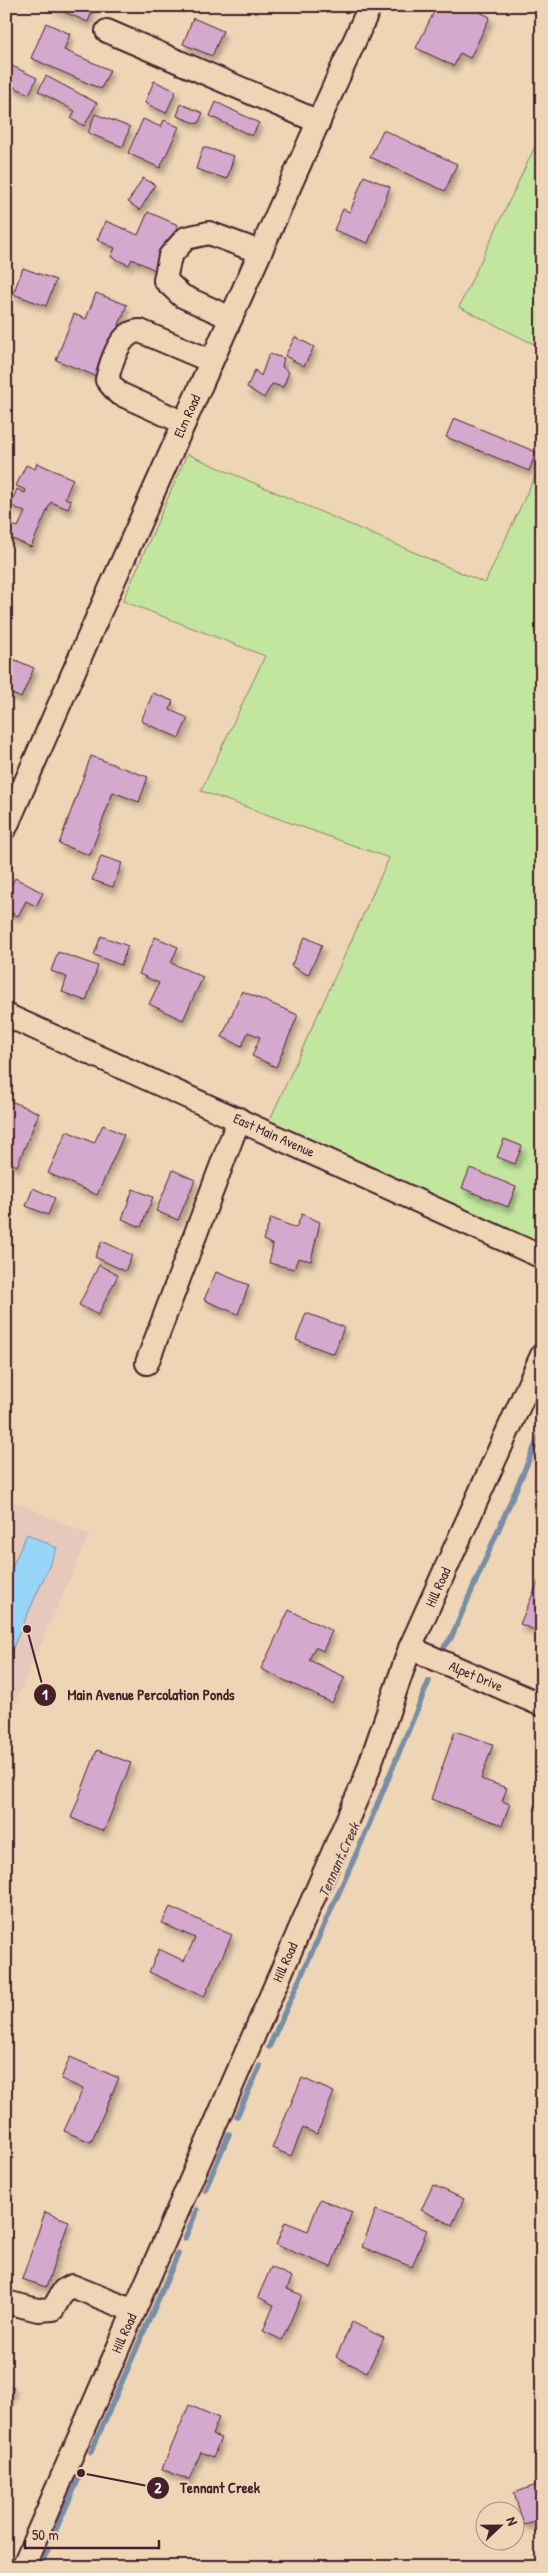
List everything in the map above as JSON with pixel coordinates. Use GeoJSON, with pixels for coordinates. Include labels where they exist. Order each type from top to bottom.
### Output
{"type":"FeatureCollection","features":[{"type":"Feature","properties":{"kind":"street","name":"Elm Road"},"geometry":{"type":"LineString","coordinates":[[6,827],[370,6]]}},
{"type":"Feature","properties":{"kind":"street"},"geometry":{"type":"LineString","coordinates":[[107,31],[318,122]]}},
{"type":"Feature","properties":{"kind":"street"},"geometry":{"type":"LineString","coordinates":[[231,318],[182,296],[166,280],[170,256],[186,238],[209,233],[260,252]]}},
{"type":"Feature","properties":{"kind":"street"},"geometry":{"type":"LineString","coordinates":[[184,423],[118,393],[107,380],[124,336],[132,331],[140,331],[211,361]]}},
{"type":"Feature","properties":{"kind":"street","name":"East Main Avenue"},"geometry":{"type":"LineString","coordinates":[[6,1015],[542,1257]]}},
{"type":"Feature","properties":{"kind":"street"},"geometry":{"type":"LineString","coordinates":[[148,1363],[239,1119]]}},
{"type":"Feature","properties":{"kind":"street","name":"Hill Road"},"geometry":{"type":"LineString","coordinates":[[23,2567],[365,1779],[410,1648],[542,1355]]}},
{"type":"Feature","properties":{"kind":"street","name":"Alpet Drive"},"geometry":{"type":"LineString","coordinates":[[410,1648],[542,1705]]}},
{"type":"Feature","properties":{"kind":"street"},"geometry":{"type":"LineString","coordinates":[[6,2302],[38,2310],[52,2309],[64,2290],[72,2286],[134,2311]]}},
{"type":"Feature","properties":{"kind":"shaded area"},"geometry":{"type":"Polygon","coordinates":[[[6,1498],[89,1535],[6,1723],[6,1498]]]}},
{"type":"Feature","properties":{"kind":"green space"},"geometry":{"type":"Polygon","coordinates":[[[542,134],[542,348],[459,307],[542,134]]]}},
{"type":"Feature","properties":{"kind":"green space"},"geometry":{"type":"Polygon","coordinates":[[[187,454],[485,583],[542,461],[542,1244],[268,1124],[389,858],[201,791],[265,656],[123,601],[187,454]]]}},
{"type":"Feature","properties":{"kind":"water"},"geometry":{"type":"Polygon","coordinates":[[[27,1534],[57,1548],[6,1663],[6,1581],[27,1534]]]}},
{"type":"Feature","properties":{"kind":"building"},"geometry":{"type":"Polygon","coordinates":[[[50,6],[94,6],[88,22],[50,6]]]}},
{"type":"Feature","properties":{"kind":"building"},"geometry":{"type":"Polygon","coordinates":[[[437,6],[467,6],[490,17],[470,58],[460,53],[454,66],[416,48],[437,6]]]}},
{"type":"Feature","properties":{"kind":"building"},"geometry":{"type":"Polygon","coordinates":[[[193,18],[223,31],[212,56],[183,44],[193,18]]]}},
{"type":"Feature","properties":{"kind":"building"},"geometry":{"type":"Polygon","coordinates":[[[46,23],[70,34],[64,50],[110,70],[101,89],[31,58],[46,23]]]}},
{"type":"Feature","properties":{"kind":"building"},"geometry":{"type":"Polygon","coordinates":[[[10,65],[37,78],[29,94],[6,83],[6,73],[10,65]]]}},
{"type":"Feature","properties":{"kind":"building"},"geometry":{"type":"Polygon","coordinates":[[[46,76],[97,103],[84,126],[71,119],[75,111],[38,91],[46,76]]]}},
{"type":"Feature","properties":{"kind":"building"},"geometry":{"type":"Polygon","coordinates":[[[154,81],[176,91],[166,113],[145,103],[154,81]]]}},
{"type":"Feature","properties":{"kind":"building"},"geometry":{"type":"Polygon","coordinates":[[[216,102],[259,123],[252,136],[210,116],[216,102]]]}},
{"type":"Feature","properties":{"kind":"building"},"geometry":{"type":"Polygon","coordinates":[[[181,104],[203,113],[198,124],[177,116],[181,104]]]}},
{"type":"Feature","properties":{"kind":"building"},"geometry":{"type":"Polygon","coordinates":[[[95,114],[130,127],[123,147],[88,133],[95,114]]]}},
{"type":"Feature","properties":{"kind":"building"},"geometry":{"type":"Polygon","coordinates":[[[143,119],[161,127],[164,120],[179,127],[160,168],[128,153],[143,119]]]}},
{"type":"Feature","properties":{"kind":"building"},"geometry":{"type":"Polygon","coordinates":[[[383,130],[457,164],[445,191],[370,157],[383,130]]]}},
{"type":"Feature","properties":{"kind":"building"},"geometry":{"type":"Polygon","coordinates":[[[203,147],[234,156],[227,179],[196,169],[203,147]]]}},
{"type":"Feature","properties":{"kind":"building"},"geometry":{"type":"Polygon","coordinates":[[[364,176],[390,187],[368,243],[334,230],[343,209],[350,212],[364,176]]]}},
{"type":"Feature","properties":{"kind":"building"},"geometry":{"type":"Polygon","coordinates":[[[143,178],[155,185],[140,210],[128,202],[143,178]]]}},
{"type":"Feature","properties":{"kind":"building"},"geometry":{"type":"Polygon","coordinates":[[[148,212],[178,225],[157,271],[132,259],[129,265],[111,257],[115,248],[97,240],[106,221],[138,235],[148,212]]]}},
{"type":"Feature","properties":{"kind":"building"},"geometry":{"type":"Polygon","coordinates":[[[23,268],[56,280],[46,306],[13,294],[23,268]]]}},
{"type":"Feature","properties":{"kind":"building"},"geometry":{"type":"Polygon","coordinates":[[[96,293],[127,305],[98,377],[56,360],[74,314],[86,319],[96,293]]]}},
{"type":"Feature","properties":{"kind":"building"},"geometry":{"type":"Polygon","coordinates":[[[295,337],[314,347],[304,366],[285,356],[295,337]]]}},
{"type":"Feature","properties":{"kind":"building"},"geometry":{"type":"Polygon","coordinates":[[[269,354],[284,358],[282,367],[289,372],[283,387],[272,384],[264,398],[247,387],[255,370],[261,376],[269,354]]]}},
{"type":"Feature","properties":{"kind":"building"},"geometry":{"type":"Polygon","coordinates":[[[454,418],[536,452],[529,471],[446,437],[454,418]]]}},
{"type":"Feature","properties":{"kind":"building"},"geometry":{"type":"Polygon","coordinates":[[[37,463],[73,479],[65,498],[71,501],[68,509],[51,502],[31,547],[6,536],[6,522],[18,527],[25,512],[10,505],[17,489],[25,493],[26,490],[16,486],[26,465],[35,469],[37,463]]]}},
{"type":"Feature","properties":{"kind":"building"},"geometry":{"type":"Polygon","coordinates":[[[6,656],[34,668],[21,698],[6,691],[8,678],[6,677],[6,656]]]}},
{"type":"Feature","properties":{"kind":"building"},"geometry":{"type":"Polygon","coordinates":[[[153,693],[173,701],[170,710],[188,718],[179,738],[141,721],[153,693]]]}},
{"type":"Feature","properties":{"kind":"building"},"geometry":{"type":"Polygon","coordinates":[[[91,756],[148,777],[139,802],[113,792],[90,855],[59,844],[91,756]]]}},
{"type":"Feature","properties":{"kind":"building"},"geometry":{"type":"Polygon","coordinates":[[[101,856],[122,863],[113,887],[92,880],[101,856]]]}},
{"type":"Feature","properties":{"kind":"building"},"geometry":{"type":"Polygon","coordinates":[[[15,878],[43,893],[36,906],[26,901],[18,916],[6,910],[6,895],[15,878]]]}},
{"type":"Feature","properties":{"kind":"building"},"geometry":{"type":"Polygon","coordinates":[[[101,936],[128,946],[121,965],[94,955],[101,936]]]}},
{"type":"Feature","properties":{"kind":"building"},"geometry":{"type":"Polygon","coordinates":[[[155,937],[178,947],[171,963],[203,977],[183,1020],[149,1004],[159,983],[139,974],[155,937]]]}},
{"type":"Feature","properties":{"kind":"building"},"geometry":{"type":"Polygon","coordinates":[[[305,937],[322,945],[308,975],[291,966],[305,937]]]}},
{"type":"Feature","properties":{"kind":"building"},"geometry":{"type":"Polygon","coordinates":[[[58,952],[98,966],[86,1001],[62,992],[67,977],[51,971],[58,952]]]}},
{"type":"Feature","properties":{"kind":"building"},"geometry":{"type":"Polygon","coordinates":[[[242,991],[298,1015],[276,1067],[252,1056],[260,1037],[248,1032],[242,1046],[222,1037],[242,991]]]}},
{"type":"Feature","properties":{"kind":"building"},"geometry":{"type":"Polygon","coordinates":[[[6,1099],[39,1113],[17,1166],[6,1161],[6,1099]]]}},
{"type":"Feature","properties":{"kind":"building"},"geometry":{"type":"Polygon","coordinates":[[[103,1125],[124,1135],[97,1195],[48,1173],[67,1131],[94,1143],[103,1125]]]}},
{"type":"Feature","properties":{"kind":"building"},"geometry":{"type":"Polygon","coordinates":[[[504,1139],[522,1146],[515,1164],[497,1157],[504,1139]]]}},
{"type":"Feature","properties":{"kind":"building"},"geometry":{"type":"Polygon","coordinates":[[[470,1168],[516,1187],[508,1207],[462,1188],[470,1168]]]}},
{"type":"Feature","properties":{"kind":"building"},"geometry":{"type":"Polygon","coordinates":[[[173,1170],[195,1180],[178,1220],[156,1211],[173,1170]]]}},
{"type":"Feature","properties":{"kind":"building"},"geometry":{"type":"Polygon","coordinates":[[[33,1188],[55,1198],[48,1215],[26,1206],[33,1188]]]}},
{"type":"Feature","properties":{"kind":"building"},"geometry":{"type":"Polygon","coordinates":[[[133,1189],[153,1197],[141,1227],[122,1219],[133,1189]]]}},
{"type":"Feature","properties":{"kind":"building"},"geometry":{"type":"Polygon","coordinates":[[[302,1214],[320,1222],[311,1261],[298,1258],[294,1269],[269,1263],[273,1245],[263,1240],[271,1218],[296,1228],[302,1214]]]}},
{"type":"Feature","properties":{"kind":"building"},"geometry":{"type":"Polygon","coordinates":[[[102,1241],[132,1255],[125,1271],[95,1257],[102,1241]]]}},
{"type":"Feature","properties":{"kind":"building"},"geometry":{"type":"Polygon","coordinates":[[[99,1265],[118,1275],[98,1315],[79,1305],[99,1265]]]}},
{"type":"Feature","properties":{"kind":"building"},"geometry":{"type":"Polygon","coordinates":[[[216,1272],[249,1285],[238,1314],[204,1300],[216,1272]]]}},
{"type":"Feature","properties":{"kind":"building"},"geometry":{"type":"Polygon","coordinates":[[[306,1313],[344,1327],[334,1354],[296,1340],[306,1313]]]}},
{"type":"Feature","properties":{"kind":"building"},"geometry":{"type":"Polygon","coordinates":[[[542,1573],[542,1633],[520,1624],[542,1573]]]}},
{"type":"Feature","properties":{"kind":"building"},"geometry":{"type":"Polygon","coordinates":[[[289,1610],[332,1631],[323,1651],[315,1647],[309,1660],[345,1677],[332,1703],[261,1669],[289,1610]]]}},
{"type":"Feature","properties":{"kind":"building"},"geometry":{"type":"Polygon","coordinates":[[[455,1731],[493,1744],[481,1779],[507,1788],[502,1801],[510,1804],[502,1825],[431,1799],[455,1731]]]}},
{"type":"Feature","properties":{"kind":"building"},"geometry":{"type":"Polygon","coordinates":[[[97,1750],[131,1763],[104,1831],[71,1818],[97,1750]]]}},
{"type":"Feature","properties":{"kind":"building"},"geometry":{"type":"Polygon","coordinates":[[[170,1907],[232,1935],[204,1997],[149,1972],[159,1949],[184,1961],[195,1938],[162,1923],[170,1907]]]}},
{"type":"Feature","properties":{"kind":"building"},"geometry":{"type":"Polygon","coordinates":[[[70,2057],[119,2078],[91,2142],[64,2131],[83,2089],[61,2079],[70,2057]]]}},
{"type":"Feature","properties":{"kind":"building"},"geometry":{"type":"Polygon","coordinates":[[[302,2078],[334,2092],[317,2134],[303,2128],[291,2156],[272,2148],[302,2078]]]}},
{"type":"Feature","properties":{"kind":"building"},"geometry":{"type":"Polygon","coordinates":[[[433,2185],[464,2199],[452,2225],[421,2210],[433,2185]]]}},
{"type":"Feature","properties":{"kind":"building"},"geometry":{"type":"Polygon","coordinates":[[[320,2199],[352,2212],[331,2267],[276,2245],[285,2222],[308,2231],[320,2199]]]}},
{"type":"Feature","properties":{"kind":"building"},"geometry":{"type":"Polygon","coordinates":[[[376,2210],[427,2230],[412,2267],[362,2247],[376,2210]]]}},
{"type":"Feature","properties":{"kind":"building"},"geometry":{"type":"Polygon","coordinates":[[[45,2212],[69,2221],[46,2287],[22,2279],[45,2212]]]}},
{"type":"Feature","properties":{"kind":"building"},"geometry":{"type":"Polygon","coordinates":[[[271,2267],[292,2277],[287,2289],[302,2295],[282,2340],[263,2331],[274,2305],[258,2297],[271,2267]]]}},
{"type":"Feature","properties":{"kind":"building"},"geometry":{"type":"Polygon","coordinates":[[[352,2322],[384,2338],[367,2372],[336,2357],[352,2322]]]}},
{"type":"Feature","properties":{"kind":"building"},"geometry":{"type":"Polygon","coordinates":[[[6,2384],[14,2387],[7,2405],[6,2404],[6,2384]]]}},
{"type":"Feature","properties":{"kind":"building"},"geometry":{"type":"Polygon","coordinates":[[[189,2405],[219,2418],[212,2435],[221,2438],[213,2457],[201,2452],[189,2480],[162,2469],[189,2405]]]}},
{"type":"Feature","properties":{"kind":"building"},"geometry":{"type":"Polygon","coordinates":[[[542,2483],[542,2520],[526,2524],[526,2500],[516,2500],[514,2493],[542,2483]]]}},
{"type":"Feature","properties":{"kind":"waterway","name":"Tennant Creek"},"geometry":{"type":"LineString","coordinates":[[442,1650],[451,1638],[542,1430]]}},
{"type":"Feature","properties":{"kind":"waterway","name":"Tennant Creek"},"geometry":{"type":"LineString","coordinates":[[269,2047],[362,1841],[429,1681]]}},
{"type":"Feature","properties":{"kind":"waterway","name":"Tennant Creek"},"geometry":{"type":"LineString","coordinates":[[237,2116],[260,2066]]}},
{"type":"Feature","properties":{"kind":"waterway","name":"Tennant Creek"},"geometry":{"type":"LineString","coordinates":[[205,2190],[229,2134]]}},
{"type":"Feature","properties":{"kind":"waterway","name":"Tennant Creek"},"geometry":{"type":"LineString","coordinates":[[185,2238],[197,2210]]}},
{"type":"Feature","properties":{"kind":"waterway","name":"Tennant Creek"},"geometry":{"type":"LineString","coordinates":[[91,2452],[178,2254]]}},
{"type":"Feature","properties":{"kind":"waterway","name":"Tennant Creek"},"geometry":{"type":"LineString","coordinates":[[54,2534],[81,2473]]}},
{"type":"Feature","properties":{"kind":"waterway","name":"Tennant Creek"},"geometry":{"type":"LineString","coordinates":[[40,2567],[48,2549]]}},
{"type":"Feature","properties":{"kind":"place","name":"Main Avenue Percolation Ponds"},"geometry":{"type":"Point","coordinates":[27,1629]}},
{"type":"Feature","properties":{"kind":"place","name":"Tennant Creek"},"geometry":{"type":"Point","coordinates":[81,2473]}}]}
